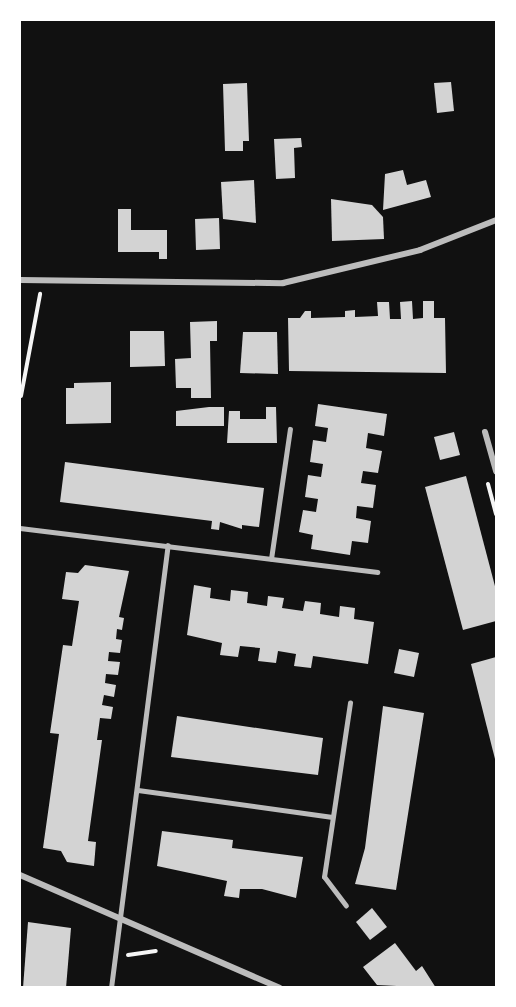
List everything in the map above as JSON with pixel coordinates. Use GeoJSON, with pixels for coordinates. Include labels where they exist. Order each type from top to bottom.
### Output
{"type":"FeatureCollection","features":[{"type":"Feature","properties":{"kind":"street"},"geometry":{"type":"LineString","coordinates":[[20,280],[283,283],[420,250],[496,220]]}},
{"type":"Feature","properties":{"kind":"street"},"geometry":{"type":"LineString","coordinates":[[485,432],[496,471]]}},
{"type":"Feature","properties":{"kind":"street"},"geometry":{"type":"LineString","coordinates":[[20,874],[280,987]]}},
{"type":"Feature","properties":{"kind":"lane"},"geometry":{"type":"LineString","coordinates":[[271,559],[290,429]]}},
{"type":"Feature","properties":{"kind":"lane"},"geometry":{"type":"LineString","coordinates":[[20,528],[377,573]]}},
{"type":"Feature","properties":{"kind":"lane"},"geometry":{"type":"LineString","coordinates":[[111,987],[168,546]]}},
{"type":"Feature","properties":{"kind":"lane"},"geometry":{"type":"LineString","coordinates":[[346,906],[324,877],[350,703]]}},
{"type":"Feature","properties":{"kind":"lane"},"geometry":{"type":"LineString","coordinates":[[138,790],[332,817]]}},
{"type":"Feature","properties":{"kind":"path"},"geometry":{"type":"LineString","coordinates":[[21,396],[42,281]]}},
{"type":"Feature","properties":{"kind":"path"},"geometry":{"type":"LineString","coordinates":[[115,957],[158,951],[168,955]]}},
{"type":"Feature","properties":{"kind":"building"},"geometry":{"type":"Polygon","coordinates":[[[451,82],[454,111],[437,113],[434,83],[451,82]]]}},
{"type":"Feature","properties":{"kind":"building"},"geometry":{"type":"Polygon","coordinates":[[[247,83],[249,141],[243,141],[243,151],[225,151],[223,84],[247,83]]]}},
{"type":"Feature","properties":{"kind":"building"},"geometry":{"type":"Polygon","coordinates":[[[301,138],[302,147],[294,148],[295,178],[276,179],[274,139],[301,138]]]}},
{"type":"Feature","properties":{"kind":"building"},"geometry":{"type":"Polygon","coordinates":[[[403,170],[407,185],[426,180],[431,197],[383,210],[385,174],[403,170]]]}},
{"type":"Feature","properties":{"kind":"building"},"geometry":{"type":"Polygon","coordinates":[[[254,180],[256,223],[223,219],[221,182],[254,180]]]}},
{"type":"Feature","properties":{"kind":"building"},"geometry":{"type":"Polygon","coordinates":[[[331,199],[372,205],[383,217],[384,239],[332,241],[331,199]]]}},
{"type":"Feature","properties":{"kind":"building"},"geometry":{"type":"Polygon","coordinates":[[[118,209],[131,209],[131,230],[167,230],[167,259],[159,259],[159,252],[118,252],[118,209]]]}},
{"type":"Feature","properties":{"kind":"building"},"geometry":{"type":"Polygon","coordinates":[[[219,218],[220,249],[196,250],[195,219],[219,218]]]}},
{"type":"Feature","properties":{"kind":"building"},"geometry":{"type":"Polygon","coordinates":[[[412,301],[413,319],[423,318],[423,301],[434,301],[434,318],[445,318],[446,373],[289,371],[288,318],[300,318],[305,311],[311,311],[311,318],[345,317],[345,311],[355,310],[355,317],[378,316],[377,302],[389,302],[390,319],[401,319],[400,302],[412,301]]]}},
{"type":"Feature","properties":{"kind":"building"},"geometry":{"type":"Polygon","coordinates":[[[217,321],[217,341],[210,341],[211,398],[191,398],[191,388],[176,388],[175,359],[191,358],[190,322],[217,321]]]}},
{"type":"Feature","properties":{"kind":"building"},"geometry":{"type":"Polygon","coordinates":[[[130,331],[164,331],[165,366],[130,367],[130,331]]]}},
{"type":"Feature","properties":{"kind":"building"},"geometry":{"type":"Polygon","coordinates":[[[243,332],[277,332],[278,374],[240,373],[243,332]]]}},
{"type":"Feature","properties":{"kind":"building"},"geometry":{"type":"Polygon","coordinates":[[[111,382],[111,423],[66,424],[66,388],[74,388],[74,383],[111,382]]]}},
{"type":"Feature","properties":{"kind":"building"},"geometry":{"type":"Polygon","coordinates":[[[318,404],[387,414],[384,436],[368,433],[366,448],[382,451],[378,473],[363,471],[361,483],[376,485],[373,508],[357,506],[356,518],[371,521],[368,543],[352,541],[350,555],[311,549],[313,535],[299,532],[303,510],[316,512],[318,499],[305,497],[308,475],[321,477],[323,464],[310,462],[313,440],[326,442],[328,428],[315,426],[318,404]]]}},
{"type":"Feature","properties":{"kind":"building"},"geometry":{"type":"Polygon","coordinates":[[[224,407],[224,426],[176,426],[176,411],[224,407]]]}},
{"type":"Feature","properties":{"kind":"building"},"geometry":{"type":"Polygon","coordinates":[[[266,407],[276,407],[277,443],[227,443],[229,411],[240,411],[240,419],[266,419],[266,407]]]}},
{"type":"Feature","properties":{"kind":"building"},"geometry":{"type":"Polygon","coordinates":[[[454,432],[460,455],[440,460],[434,437],[454,432]]]}},
{"type":"Feature","properties":{"kind":"building"},"geometry":{"type":"Polygon","coordinates":[[[65,462],[264,488],[259,527],[242,525],[242,529],[220,522],[219,530],[211,529],[212,521],[60,502],[65,462]]]}},
{"type":"Feature","properties":{"kind":"building"},"geometry":{"type":"Polygon","coordinates":[[[466,476],[496,590],[496,621],[463,630],[425,487],[466,476]]]}},
{"type":"Feature","properties":{"kind":"building"},"geometry":{"type":"Polygon","coordinates":[[[85,565],[129,571],[119,617],[124,618],[122,630],[117,629],[116,639],[122,640],[120,653],[109,652],[108,661],[120,662],[118,675],[106,674],[105,683],[116,685],[114,697],[104,695],[102,705],[113,707],[111,719],[100,718],[97,740],[102,740],[88,841],[96,842],[94,866],[67,862],[61,851],[43,848],[59,734],[50,733],[63,645],[72,646],[79,601],[62,599],[66,572],[78,573],[85,565]]]}},
{"type":"Feature","properties":{"kind":"building"},"geometry":{"type":"Polygon","coordinates":[[[194,585],[211,588],[210,598],[230,601],[231,590],[248,592],[247,603],[267,606],[268,596],[284,598],[282,608],[303,611],[305,601],[321,603],[320,614],[339,617],[340,606],[355,608],[354,619],[374,622],[368,664],[313,656],[311,668],[294,666],[296,654],[278,651],[276,663],[258,661],[260,648],[240,646],[238,657],[220,655],[222,643],[187,635],[194,585]]]}},
{"type":"Feature","properties":{"kind":"building"},"geometry":{"type":"Polygon","coordinates":[[[399,649],[419,653],[414,677],[394,673],[399,649]]]}},
{"type":"Feature","properties":{"kind":"building"},"geometry":{"type":"Polygon","coordinates":[[[496,657],[496,763],[471,664],[496,657]]]}},
{"type":"Feature","properties":{"kind":"building"},"geometry":{"type":"Polygon","coordinates":[[[383,706],[424,713],[396,890],[355,884],[365,848],[383,706]]]}},
{"type":"Feature","properties":{"kind":"building"},"geometry":{"type":"Polygon","coordinates":[[[177,716],[323,738],[318,775],[171,757],[177,716]]]}},
{"type":"Feature","properties":{"kind":"building"},"geometry":{"type":"Polygon","coordinates":[[[162,831],[233,840],[232,848],[303,857],[296,898],[262,889],[240,889],[239,898],[224,896],[227,881],[157,866],[162,831]]]}},
{"type":"Feature","properties":{"kind":"building"},"geometry":{"type":"Polygon","coordinates":[[[372,908],[387,927],[370,940],[356,922],[372,908]]]}},
{"type":"Feature","properties":{"kind":"building"},"geometry":{"type":"Polygon","coordinates":[[[28,922],[71,928],[66,988],[23,988],[28,922]]]}},
{"type":"Feature","properties":{"kind":"building"},"geometry":{"type":"Polygon","coordinates":[[[395,943],[416,971],[422,966],[436,988],[377,985],[363,967],[395,943]]]}}]}
